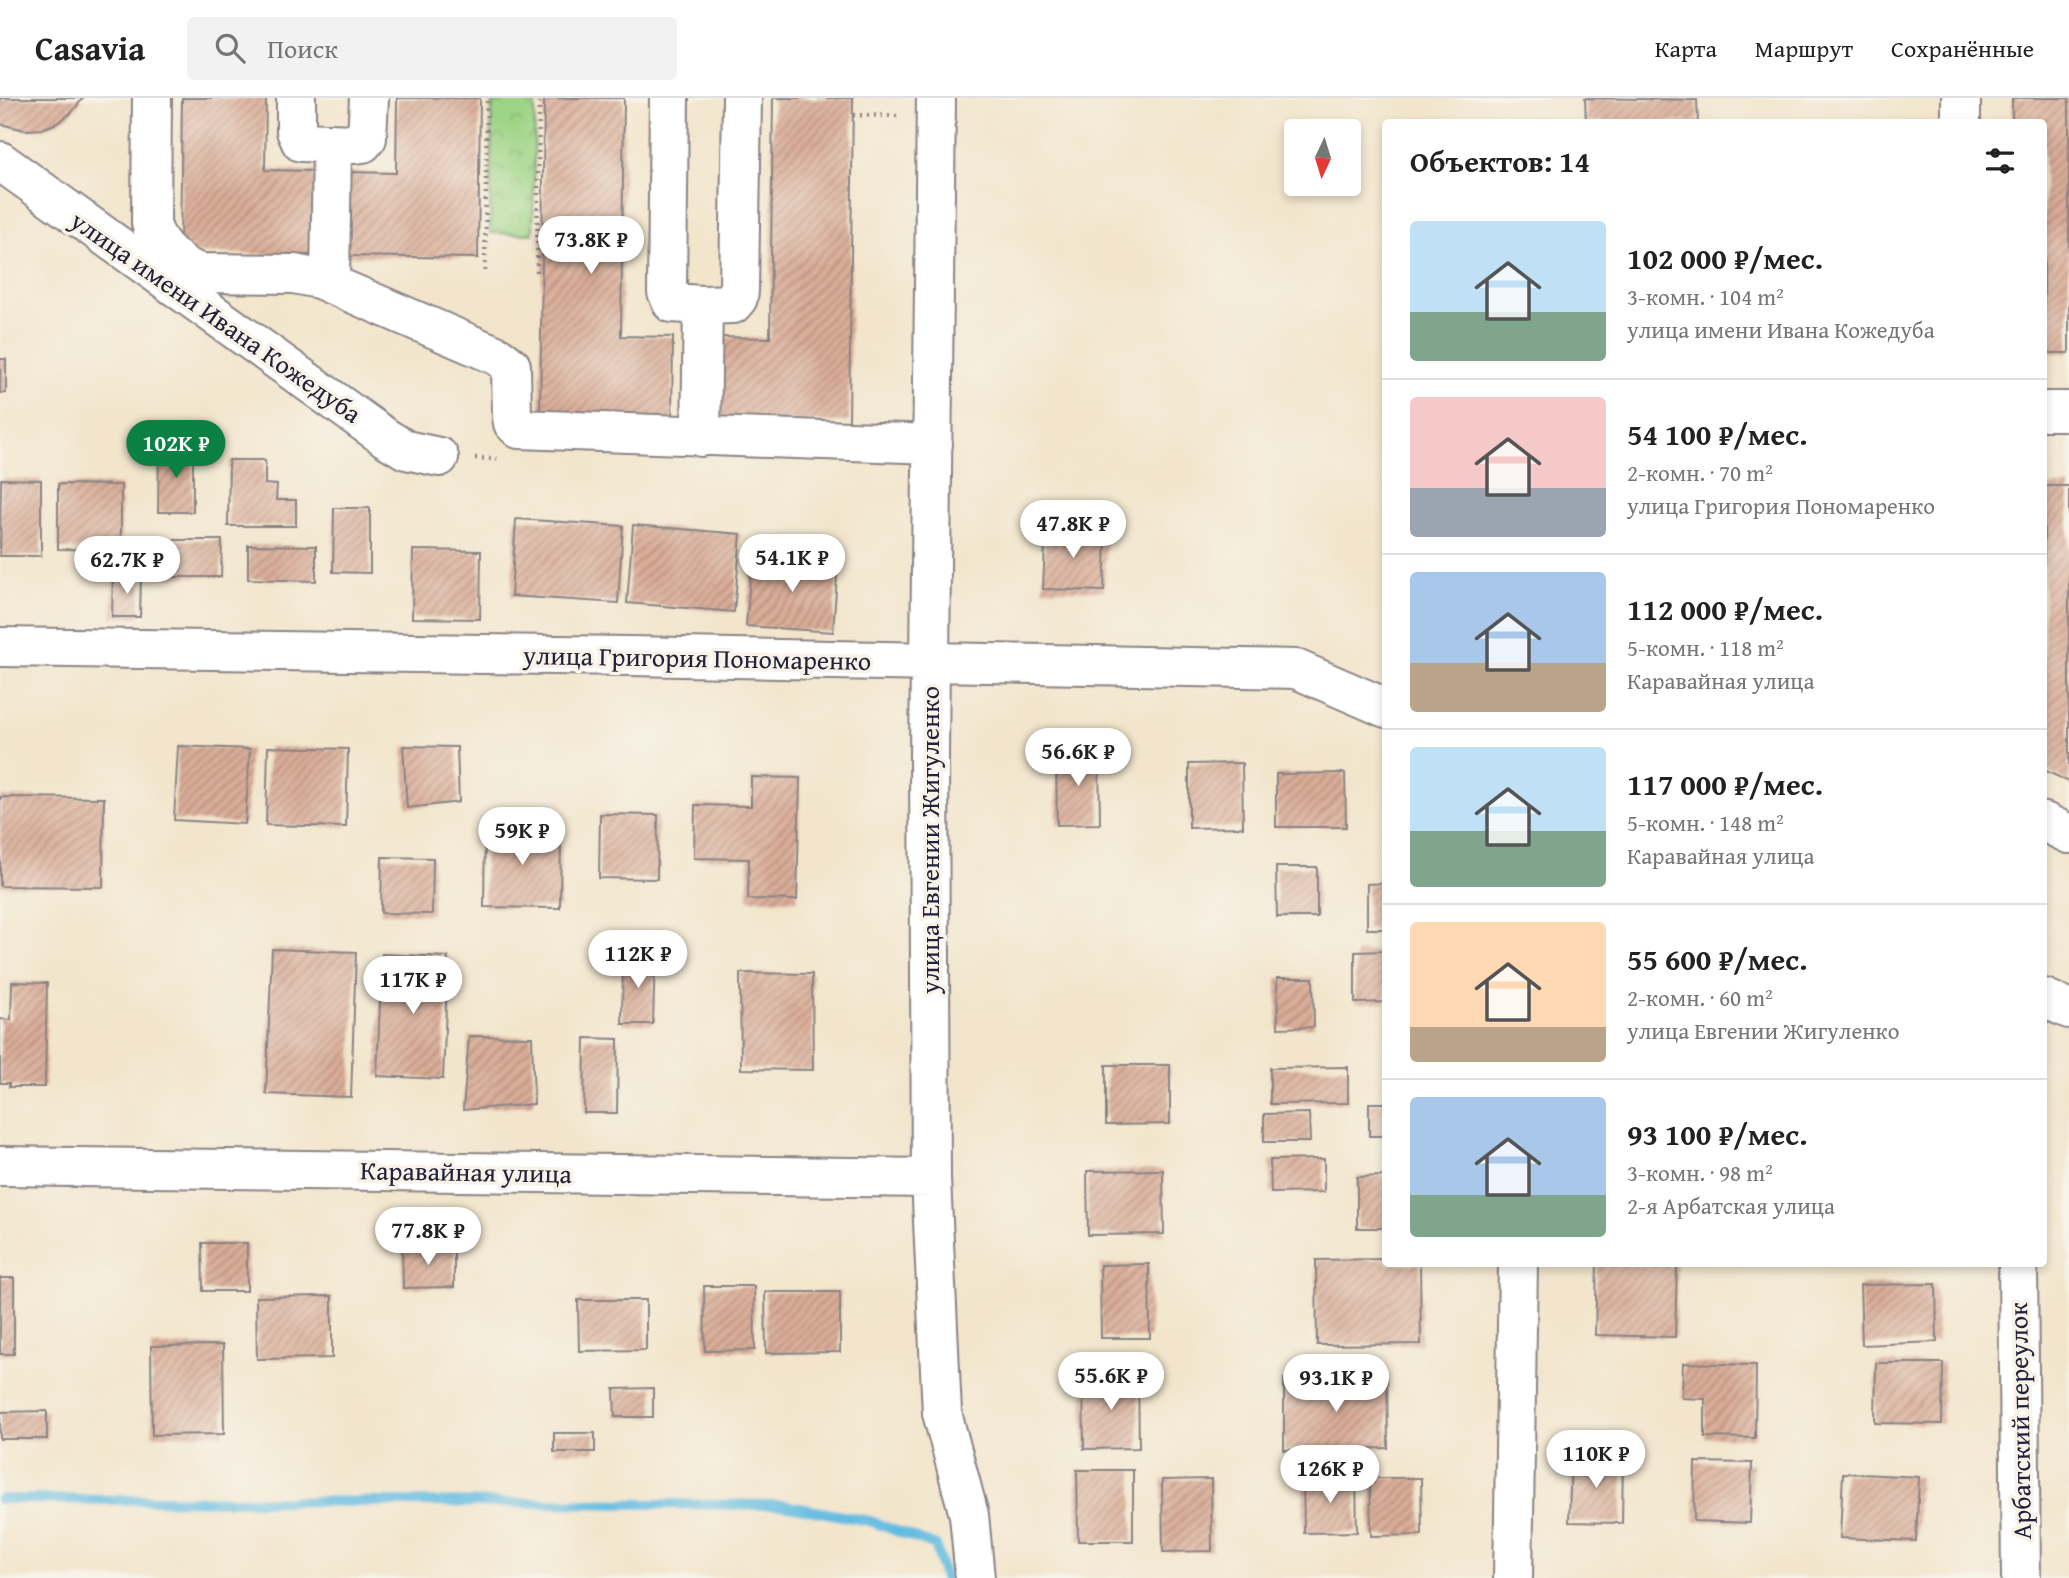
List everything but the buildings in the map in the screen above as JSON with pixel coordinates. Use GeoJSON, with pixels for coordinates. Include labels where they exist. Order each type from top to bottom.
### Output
{"type":"FeatureCollection","features":[{"type":"Feature","properties":{"kind":"street"},"geometry":{"type":"LineString","coordinates":[[152,98],[153,232],[191,271],[294,274],[319,279],[506,360],[513,374],[513,423],[519,429],[933,444]]}},
{"type":"Feature","properties":{"kind":"street"},"geometry":{"type":"LineString","coordinates":[[296,98],[297,137],[301,142],[355,144],[367,138],[369,98]]}},
{"type":"Feature","properties":{"kind":"street"},"geometry":{"type":"LineString","coordinates":[[670,98],[667,292],[672,303],[703,305],[733,304],[738,298],[742,98]]}},
{"type":"Feature","properties":{"kind":"street"},"geometry":{"type":"LineString","coordinates":[[1961,98],[1961,119]]}},
{"type":"Feature","properties":{"kind":"street","name":"улица Евгении Жигуленко"},"geometry":{"type":"LineString","coordinates":[[936,107],[929,756],[932,1178],[942,1413],[969,1515],[975,1578]]}},
{"type":"Feature","properties":{"kind":"street"},"geometry":{"type":"LineString","coordinates":[[330,284],[332,143]]}},
{"type":"Feature","properties":{"kind":"street","name":"улица имени Ивана Кожедуба"},"geometry":{"type":"LineString","coordinates":[[0,161],[386,438],[406,450],[439,457]]}},
{"type":"Feature","properties":{"kind":"street"},"geometry":{"type":"LineString","coordinates":[[701,437],[703,305]]}},
{"type":"Feature","properties":{"kind":"street"},"geometry":{"type":"LineString","coordinates":[[2047,411],[2069,411]]}},
{"type":"Feature","properties":{"kind":"street","name":"улица Григория Пономаренко"},"geometry":{"type":"LineString","coordinates":[[0,647],[1296,669],[1382,706]]}},
{"type":"Feature","properties":{"kind":"street"},"geometry":{"type":"LineString","coordinates":[[2047,823],[2069,834]]}},
{"type":"Feature","properties":{"kind":"street"},"geometry":{"type":"LineString","coordinates":[[2047,999],[2069,1009]]}},
{"type":"Feature","properties":{"kind":"street","name":"Каравайная улица"},"geometry":{"type":"LineString","coordinates":[[0,1166],[932,1178]]}},
{"type":"Feature","properties":{"kind":"street"},"geometry":{"type":"LineString","coordinates":[[1513,1578],[1518,1267]]}},
{"type":"Feature","properties":{"kind":"street","name":"Арбатский переулок"},"geometry":{"type":"LineString","coordinates":[[2018,1267],[2021,1578]]}},
{"type":"Feature","properties":{"kind":"path"},"geometry":{"type":"LineString","coordinates":[[485,271],[487,98]]}},
{"type":"Feature","properties":{"kind":"path"},"geometry":{"type":"LineString","coordinates":[[537,272],[541,111],[539,98]]}},
{"type":"Feature","properties":{"kind":"path"},"geometry":{"type":"LineString","coordinates":[[853,115],[936,107]]}},
{"type":"Feature","properties":{"kind":"green space"},"geometry":{"type":"Polygon","coordinates":[[[492,98],[535,98],[533,234],[490,233],[492,98]]]}},
{"type":"Feature","properties":{"kind":"waterway"},"geometry":{"type":"LineString","coordinates":[[0,1499],[783,1505],[870,1521],[936,1546],[944,1578]]}}]}
